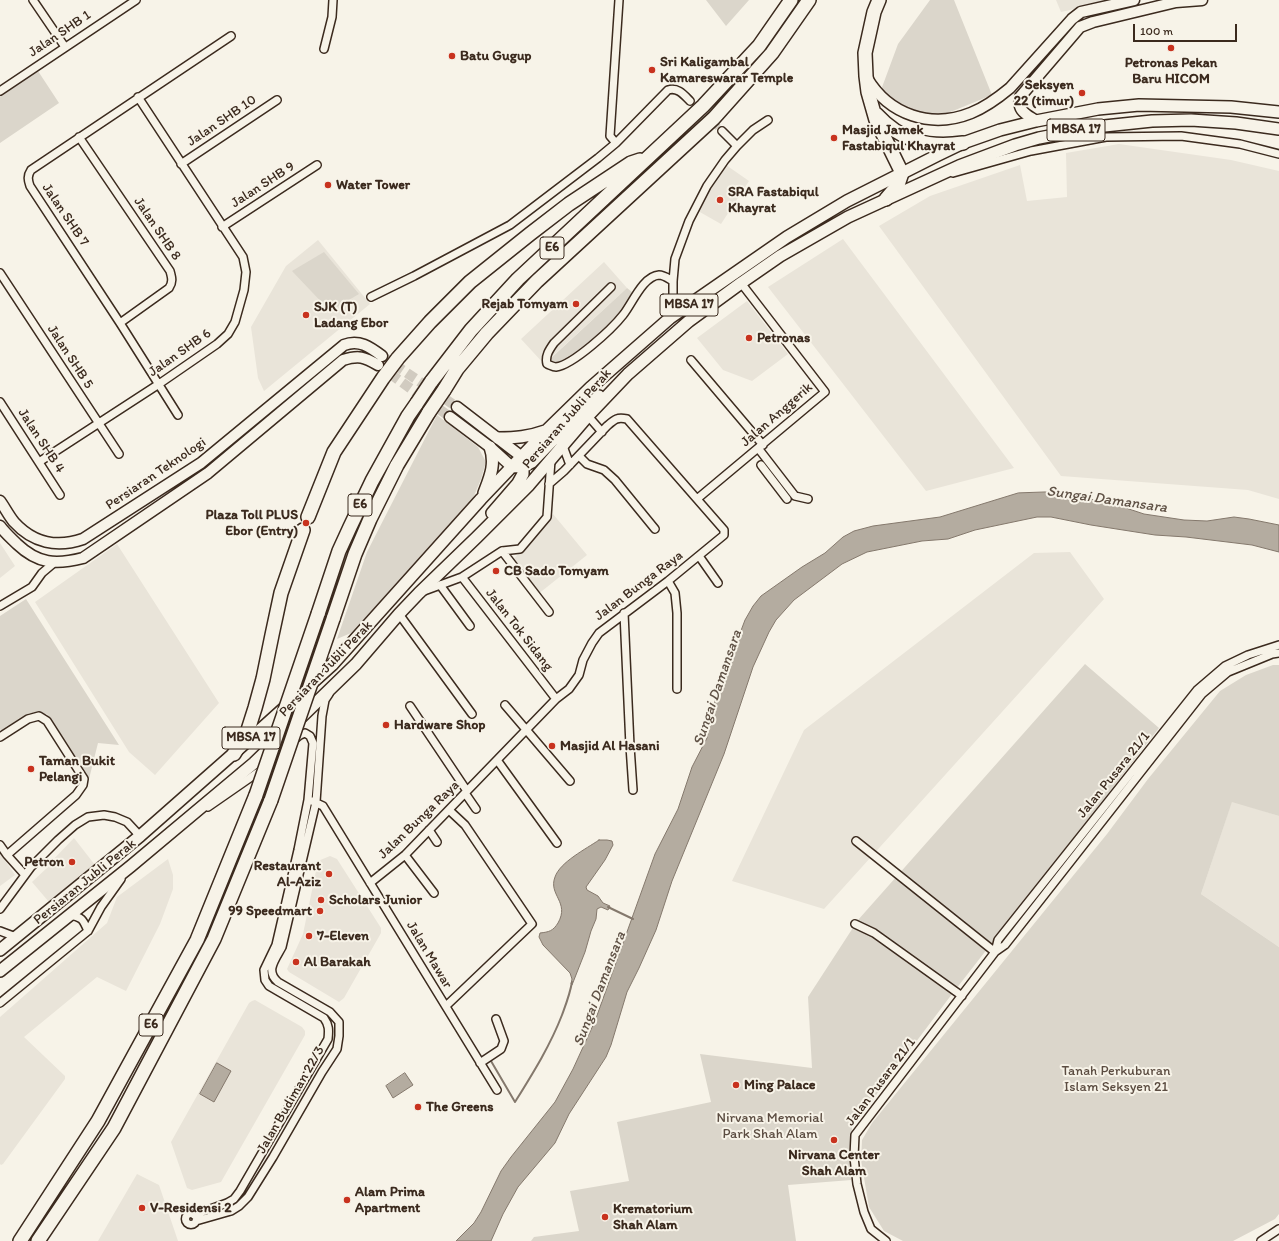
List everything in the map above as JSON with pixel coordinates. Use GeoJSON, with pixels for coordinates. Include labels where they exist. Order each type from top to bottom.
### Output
{"type":"FeatureCollection","features":[{"type":"Feature","properties":{"kind":"highway","name":"E6"},"geometry":{"type":"LineString","coordinates":[[20,1241],[98,1121],[197,940],[256,794],[339,551],[372,481],[408,416],[431,382],[471,330],[518,279],[703,106],[759,46],[791,0]]}},
{"type":"Feature","properties":{"kind":"highway","name":"E6"},"geometry":{"type":"LineString","coordinates":[[38,1241],[114,1128],[210,946],[271,800],[355,554],[370,519],[398,465],[430,412],[457,369],[487,333],[537,280],[714,118],[772,53],[809,0]]}},
{"type":"Feature","properties":{"kind":"highway"},"geometry":{"type":"LineString","coordinates":[[879,0],[874,12],[865,53],[866,76],[873,111],[902,173],[898,185],[886,199]]}},
{"type":"Feature","properties":{"kind":"highway"},"geometry":{"type":"LineString","coordinates":[[873,111],[890,126],[914,141],[939,146],[963,143]]}},
{"type":"Feature","properties":{"kind":"highway"},"geometry":{"type":"LineString","coordinates":[[308,516],[334,452],[383,378],[398,358],[430,322],[470,282],[564,208],[631,163],[648,158]]}},
{"type":"Feature","properties":{"kind":"highway"},"geometry":{"type":"LineString","coordinates":[[234,754],[248,730],[256,708],[282,593],[303,530]]}},
{"type":"Feature","properties":{"kind":"main road"},"geometry":{"type":"LineString","coordinates":[[866,76],[876,91],[884,99],[891,105],[908,114],[929,119],[943,120],[970,113],[982,107],[1010,88],[1072,19],[1081,12],[1134,0]]}},
{"type":"Feature","properties":{"kind":"main road"},"geometry":{"type":"LineString","coordinates":[[1138,0],[1151,8]]}},
{"type":"Feature","properties":{"kind":"main road"},"geometry":{"type":"LineString","coordinates":[[1036,120],[1026,115],[1020,109],[1020,98],[1080,27],[1093,22],[1175,1],[1202,0]]}},
{"type":"Feature","properties":{"kind":"main road","name":"Persiaran Jubli Perak"},"geometry":{"type":"LineString","coordinates":[[0,950],[140,836],[234,754],[332,664],[481,499],[519,463],[547,430],[590,388],[670,318],[787,237],[847,201],[963,143],[1000,130],[1036,120],[1098,109],[1139,105],[1231,107],[1279,112]]}},
{"type":"Feature","properties":{"kind":"main road","name":"Persiaran Jubli Perak"},"geometry":{"type":"LineString","coordinates":[[0,971],[131,866],[254,763],[356,664],[419,593],[478,537],[529,485],[588,416],[628,374],[689,321],[741,282],[780,256],[848,217],[886,199],[959,166],[1021,143],[1039,138],[1095,127],[1152,121],[1191,120],[1236,123],[1279,129]]}},
{"type":"Feature","properties":{"kind":"main road","name":"Persiaran Teknologi"},"geometry":{"type":"LineString","coordinates":[[0,501],[13,521],[24,532],[40,541],[56,544],[73,543],[83,539],[202,463],[344,345],[351,342],[369,346],[380,361],[364,357],[352,357],[343,360],[202,477],[83,558],[71,561],[55,562],[40,560],[20,547],[4,532],[0,526]]}},
{"type":"Feature","properties":{"kind":"main road"},"geometry":{"type":"LineString","coordinates":[[450,417],[490,447],[519,463],[532,462],[577,415],[607,388],[628,374]]}},
{"type":"Feature","properties":{"kind":"main road"},"geometry":{"type":"LineString","coordinates":[[457,407],[498,438],[519,463],[523,474],[518,483],[489,516],[478,537]]}},
{"type":"Feature","properties":{"kind":"main road"},"geometry":{"type":"LineString","coordinates":[[498,438],[528,437],[547,430]]}},
{"type":"Feature","properties":{"kind":"main road"},"geometry":{"type":"LineString","coordinates":[[481,499],[491,476],[493,454],[490,447]]}},
{"type":"Feature","properties":{"kind":"street"},"geometry":{"type":"LineString","coordinates":[[33,0],[64,47]]}},
{"type":"Feature","properties":{"kind":"street"},"geometry":{"type":"LineString","coordinates":[[120,0],[125,6]]}},
{"type":"Feature","properties":{"kind":"street","name":"Jalan SHB 1"},"geometry":{"type":"LineString","coordinates":[[1,89],[136,0]]}},
{"type":"Feature","properties":{"kind":"street"},"geometry":{"type":"LineString","coordinates":[[324,49],[332,17],[333,0]]}},
{"type":"Feature","properties":{"kind":"street"},"geometry":{"type":"LineString","coordinates":[[616,143],[610,136],[619,0]]}},
{"type":"Feature","properties":{"kind":"street","name":"Jalan SHB 7"},"geometry":{"type":"LineString","coordinates":[[178,415],[120,323],[30,186],[28,174],[31,170],[79,137],[231,36]]}},
{"type":"Feature","properties":{"kind":"street"},"geometry":{"type":"LineString","coordinates":[[371,297],[510,225],[616,143],[668,90],[672,88],[678,89],[690,101]]}},
{"type":"Feature","properties":{"kind":"street","name":"Jalan SHB 6"},"geometry":{"type":"LineString","coordinates":[[39,462],[217,344],[228,334],[235,322],[243,297],[246,272],[243,257],[138,97]]}},
{"type":"Feature","properties":{"kind":"street","name":"Jalan SHB 10"},"geometry":{"type":"LineString","coordinates":[[181,164],[277,100]]}},
{"type":"Feature","properties":{"kind":"street"},"geometry":{"type":"LineString","coordinates":[[670,318],[673,303],[675,259],[689,221],[707,186],[736,146],[753,130],[768,120]]}},
{"type":"Feature","properties":{"kind":"street"},"geometry":{"type":"LineString","coordinates":[[722,131],[736,146]]}},
{"type":"Feature","properties":{"kind":"street"},"geometry":{"type":"LineString","coordinates":[[926,181],[1031,151],[1106,137],[1181,136],[1240,144],[1279,154]]}},
{"type":"Feature","properties":{"kind":"street","name":"Jalan SHB 8"},"geometry":{"type":"LineString","coordinates":[[79,137],[170,271],[172,278],[172,284],[169,288],[120,323]]}},
{"type":"Feature","properties":{"kind":"street","name":"Jalan SHB 9"},"geometry":{"type":"LineString","coordinates":[[222,227],[317,165]]}},
{"type":"Feature","properties":{"kind":"street","name":"Jalan SHB 5"},"geometry":{"type":"LineString","coordinates":[[0,273],[119,454]]}},
{"type":"Feature","properties":{"kind":"street"},"geometry":{"type":"LineString","coordinates":[[611,287],[554,343],[548,352],[546,359],[547,364],[554,367],[579,356],[618,321],[643,284],[651,278],[659,275],[667,277],[673,281]]}},
{"type":"Feature","properties":{"kind":"street","name":"Jalan Anggerik"},"geometry":{"type":"LineString","coordinates":[[697,499],[825,392],[741,282]]}},
{"type":"Feature","properties":{"kind":"street"},"geometry":{"type":"LineString","coordinates":[[691,360],[761,447],[774,469],[795,496],[808,499]]}},
{"type":"Feature","properties":{"kind":"street","name":"Jalan SHB 4"},"geometry":{"type":"LineString","coordinates":[[0,402],[60,495]]}},
{"type":"Feature","properties":{"kind":"street"},"geometry":{"type":"LineString","coordinates":[[588,416],[602,432]]}},
{"type":"Feature","properties":{"kind":"street","name":"Jalan Bunga Raya"},"geometry":{"type":"LineString","coordinates":[[370,883],[405,855],[556,699],[569,689],[579,675],[583,660],[599,633],[668,581],[724,534],[724,530],[627,419],[620,417],[602,432],[549,484]]}},
{"type":"Feature","properties":{"kind":"street"},"geometry":{"type":"LineString","coordinates":[[562,446],[570,465]]}},
{"type":"Feature","properties":{"kind":"street"},"geometry":{"type":"LineString","coordinates":[[579,456],[587,464],[604,470],[615,480],[655,529]]}},
{"type":"Feature","properties":{"kind":"street"},"geometry":{"type":"LineString","coordinates":[[419,593],[462,576],[502,551],[520,549],[547,517],[551,460]]}},
{"type":"Feature","properties":{"kind":"street"},"geometry":{"type":"LineString","coordinates":[[761,465],[787,499]]}},
{"type":"Feature","properties":{"kind":"street"},"geometry":{"type":"LineString","coordinates":[[768,474],[774,469]]}},
{"type":"Feature","properties":{"kind":"street"},"geometry":{"type":"LineString","coordinates":[[502,551],[549,612]]}},
{"type":"Feature","properties":{"kind":"street"},"geometry":{"type":"LineString","coordinates":[[699,556],[718,583]]}},
{"type":"Feature","properties":{"kind":"street"},"geometry":{"type":"LineString","coordinates":[[40,560],[42,573]]}},
{"type":"Feature","properties":{"kind":"street"},"geometry":{"type":"LineString","coordinates":[[0,606],[32,587],[42,573],[55,562]]}},
{"type":"Feature","properties":{"kind":"street","name":"Jalan Tok Sidang"},"geometry":{"type":"LineString","coordinates":[[462,576],[556,699]]}},
{"type":"Feature","properties":{"kind":"street"},"geometry":{"type":"LineString","coordinates":[[668,581],[675,593],[677,613],[676,689]]}},
{"type":"Feature","properties":{"kind":"street"},"geometry":{"type":"LineString","coordinates":[[440,585],[470,626]]}},
{"type":"Feature","properties":{"kind":"street"},"geometry":{"type":"LineString","coordinates":[[624,613],[633,790]]}},
{"type":"Feature","properties":{"kind":"street"},"geometry":{"type":"LineString","coordinates":[[399,614],[472,714]]}},
{"type":"Feature","properties":{"kind":"street","name":"Jalan Pusara 21/1"},"geometry":{"type":"LineString","coordinates":[[995,952],[998,940],[1197,690],[1225,666],[1248,655],[1279,645]]}},
{"type":"Feature","properties":{"kind":"street","name":"Jalan Pusara 21/1"},"geometry":{"type":"LineString","coordinates":[[886,1241],[871,1229],[864,1212],[856,1177],[854,1157],[855,1135],[995,952],[1005,945],[1202,694],[1228,672],[1272,654],[1279,653]]}},
{"type":"Feature","properties":{"kind":"street"},"geometry":{"type":"LineString","coordinates":[[308,800],[316,802],[322,716],[325,700],[336,682]]}},
{"type":"Feature","properties":{"kind":"street"},"geometry":{"type":"LineString","coordinates":[[505,705],[570,781]]}},
{"type":"Feature","properties":{"kind":"street"},"geometry":{"type":"LineString","coordinates":[[410,706],[476,809]]}},
{"type":"Feature","properties":{"kind":"street"},"geometry":{"type":"LineString","coordinates":[[0,737],[28,719],[39,716],[47,721],[84,779],[83,785],[76,795],[7,855]]}},
{"type":"Feature","properties":{"kind":"street","name":"Jalan Budiman 22/3"},"geometry":{"type":"LineString","coordinates":[[173,830],[220,800],[257,773],[300,734],[305,733],[310,736],[313,743],[308,800],[276,945],[264,970],[265,980],[268,986],[324,1018],[330,1029],[328,1039],[240,1191],[234,1199],[195,1218],[231,1211],[248,1198],[336,1049],[340,1028],[339,1022],[336,1018],[330,1012],[278,982],[273,978],[271,973],[282,947],[316,802]]}},
{"type":"Feature","properties":{"kind":"street"},"geometry":{"type":"LineString","coordinates":[[497,760],[556,843]]}},
{"type":"Feature","properties":{"kind":"street","name":"Jalan Mawar"},"geometry":{"type":"LineString","coordinates":[[316,802],[323,806],[497,1090]]}},
{"type":"Feature","properties":{"kind":"street"},"geometry":{"type":"LineString","coordinates":[[446,1006],[532,924],[465,825],[449,810]]}},
{"type":"Feature","properties":{"kind":"street"},"geometry":{"type":"LineString","coordinates":[[0,910],[25,875],[58,840],[75,825],[88,817],[104,815],[115,816],[127,822],[140,836]]}},
{"type":"Feature","properties":{"kind":"street"},"geometry":{"type":"LineString","coordinates":[[429,830],[437,842]]}},
{"type":"Feature","properties":{"kind":"street"},"geometry":{"type":"LineString","coordinates":[[856,841],[995,952]]}},
{"type":"Feature","properties":{"kind":"street"},"geometry":{"type":"LineString","coordinates":[[0,845],[25,875]]}},
{"type":"Feature","properties":{"kind":"street"},"geometry":{"type":"LineString","coordinates":[[405,855],[434,893]]}},
{"type":"Feature","properties":{"kind":"street"},"geometry":{"type":"LineString","coordinates":[[0,1003],[85,933],[110,892],[131,866]]}},
{"type":"Feature","properties":{"kind":"street"},"geometry":{"type":"LineString","coordinates":[[69,915],[78,916],[81,918],[85,933]]}},
{"type":"Feature","properties":{"kind":"street"},"geometry":{"type":"LineString","coordinates":[[855,924],[874,933],[962,996]]}},
{"type":"Feature","properties":{"kind":"street"},"geometry":{"type":"LineString","coordinates":[[0,931],[16,937]]}},
{"type":"Feature","properties":{"kind":"street"},"geometry":{"type":"LineString","coordinates":[[480,1063],[501,1049],[504,1041],[496,1019]]}},
{"type":"Feature","properties":{"kind":"street"},"geometry":{"type":"LineString","coordinates":[[1261,1241],[1279,1229]]}},
{"type":"Feature","properties":{"kind":"shaded area"},"geometry":{"type":"Polygon","coordinates":[[[1056,0],[1116,0],[1061,12],[1056,0]]]}},
{"type":"Feature","properties":{"kind":"shaded area"},"geometry":{"type":"Polygon","coordinates":[[[1119,144],[1231,160],[1279,171],[1279,499],[1248,490],[1061,476],[879,226],[930,196],[1020,165],[1027,201],[1067,197],[1066,153],[1119,144]]]}},
{"type":"Feature","properties":{"kind":"shaded area","name":"SRA Fastabiqul Khayrat"},"geometry":{"type":"Polygon","coordinates":[[[726,165],[749,181],[721,224],[698,211],[710,188],[726,165]]]}},
{"type":"Feature","properties":{"kind":"shaded area"},"geometry":{"type":"Polygon","coordinates":[[[843,239],[1014,468],[926,491],[768,287],[843,239]]]}},
{"type":"Feature","properties":{"kind":"shaded area","name":"SJK (T) Ladang Ebor"},"geometry":{"type":"Polygon","coordinates":[[[318,240],[370,304],[264,391],[258,378],[251,327],[286,266],[318,240]]]}},
{"type":"Feature","properties":{"kind":"shaded area"},"geometry":{"type":"Polygon","coordinates":[[[604,262],[627,288],[544,364],[521,339],[604,262]]]}},
{"type":"Feature","properties":{"kind":"shaded area"},"geometry":{"type":"Polygon","coordinates":[[[747,301],[788,354],[752,381],[723,370],[697,338],[747,301]]]}},
{"type":"Feature","properties":{"kind":"shaded area"},"geometry":{"type":"Polygon","coordinates":[[[1046,492],[1078,496],[1120,506],[1144,514],[1184,520],[1207,521],[1234,517],[1279,525],[1279,552],[1252,545],[1155,535],[1051,517],[1037,517],[975,530],[948,539],[922,541],[867,552],[842,564],[794,600],[776,620],[753,667],[724,754],[672,881],[656,930],[627,992],[606,1057],[569,1114],[555,1143],[518,1187],[503,1214],[491,1241],[456,1241],[474,1223],[501,1171],[555,1102],[573,1069],[595,1021],[655,854],[678,809],[692,767],[707,738],[717,694],[745,620],[753,606],[761,596],[802,567],[825,553],[843,537],[854,531],[873,526],[940,517],[1018,493],[1046,492]]]}},
{"type":"Feature","properties":{"kind":"shaded area"},"geometry":{"type":"Polygon","coordinates":[[[553,514],[587,555],[537,595],[512,561],[553,514]]]}},
{"type":"Feature","properties":{"kind":"shaded area"},"geometry":{"type":"Polygon","coordinates":[[[0,543],[15,566],[0,578],[0,543]]]}},
{"type":"Feature","properties":{"kind":"shaded area"},"geometry":{"type":"Polygon","coordinates":[[[117,544],[219,703],[155,775],[129,752],[35,602],[117,544]]]}},
{"type":"Feature","properties":{"kind":"shaded area"},"geometry":{"type":"Polygon","coordinates":[[[1070,552],[1104,599],[824,909],[732,881],[804,730],[1034,553],[1070,552]]]}},
{"type":"Feature","properties":{"kind":"shaded area"},"geometry":{"type":"Polygon","coordinates":[[[1232,801],[1279,816],[1279,947],[1201,894],[1232,801]]]}},
{"type":"Feature","properties":{"kind":"shaded area"},"geometry":{"type":"Polygon","coordinates":[[[74,838],[95,865],[49,902],[32,882],[50,865],[49,864],[74,838]]]}},
{"type":"Feature","properties":{"kind":"shaded area"},"geometry":{"type":"Polygon","coordinates":[[[599,840],[612,841],[613,845],[605,860],[586,887],[587,890],[598,896],[603,903],[610,906],[608,910],[601,907],[597,909],[596,919],[572,985],[570,973],[543,945],[539,937],[540,933],[548,932],[554,928],[561,916],[562,909],[554,889],[555,877],[558,871],[574,856],[599,840]]]}},
{"type":"Feature","properties":{"kind":"shaded area"},"geometry":{"type":"Polygon","coordinates":[[[0,853],[15,875],[0,886],[0,853]]]}},
{"type":"Feature","properties":{"kind":"shaded area"},"geometry":{"type":"Polygon","coordinates":[[[330,856],[337,859],[381,928],[381,933],[344,998],[339,1002],[289,972],[287,969],[303,934],[318,861],[330,856]]]}},
{"type":"Feature","properties":{"kind":"shaded area"},"geometry":{"type":"Polygon","coordinates":[[[168,859],[173,875],[173,889],[160,924],[126,991],[97,977],[24,1037],[65,1076],[65,1079],[1,1165],[0,1017],[107,923],[117,897],[168,859]]]}},
{"type":"Feature","properties":{"kind":"shaded area"},"geometry":{"type":"Polygon","coordinates":[[[255,1000],[302,1027],[305,1031],[305,1035],[221,1182],[192,1190],[187,1188],[171,1142],[249,1003],[255,1000]]]}},
{"type":"Feature","properties":{"kind":"shaded area"},"geometry":{"type":"Polygon","coordinates":[[[217,1063],[231,1071],[214,1102],[200,1094],[217,1063]]]}},
{"type":"Feature","properties":{"kind":"shaded area"},"geometry":{"type":"Polygon","coordinates":[[[405,1073],[413,1085],[393,1098],[386,1086],[405,1073]]]}},
{"type":"Feature","properties":{"kind":"shaded area","name":"V-Residensi 2"},"geometry":{"type":"Polygon","coordinates":[[[137,1174],[159,1185],[178,1241],[98,1241],[137,1174]]]}},
{"type":"Feature","properties":{"kind":"green space"},"geometry":{"type":"Polygon","coordinates":[[[706,0],[749,0],[726,26],[706,0]]]}},
{"type":"Feature","properties":{"kind":"green space"},"geometry":{"type":"Polygon","coordinates":[[[930,0],[954,0],[992,95],[943,115],[916,112],[892,100],[881,90],[898,44],[930,0]]]}},
{"type":"Feature","properties":{"kind":"green space"},"geometry":{"type":"Polygon","coordinates":[[[38,71],[59,103],[0,143],[0,96],[38,71]]]}},
{"type":"Feature","properties":{"kind":"green space"},"geometry":{"type":"Polygon","coordinates":[[[324,252],[359,294],[330,311],[292,271],[324,252]]]}},
{"type":"Feature","properties":{"kind":"green space"},"geometry":{"type":"Polygon","coordinates":[[[627,288],[632,292],[618,318],[576,356],[555,364],[550,359],[627,288]]]}},
{"type":"Feature","properties":{"kind":"green space"},"geometry":{"type":"Polygon","coordinates":[[[437,415],[478,447],[486,462],[471,503],[351,633],[337,639],[367,552],[437,415]]]}},
{"type":"Feature","properties":{"kind":"green space"},"geometry":{"type":"Polygon","coordinates":[[[26,599],[119,745],[98,743],[89,779],[47,714],[29,713],[4,735],[0,729],[0,616],[26,599]]]}},
{"type":"Feature","properties":{"kind":"green space","name":"Nirvana Memorial Park Shah Alam"},"geometry":{"type":"Polygon","coordinates":[[[1085,664],[1159,728],[949,998],[852,1127],[851,1180],[788,1185],[796,1241],[531,1241],[534,1237],[579,1231],[570,1191],[629,1181],[617,1122],[711,1102],[700,1054],[812,1068],[808,997],[858,920],[1085,664]]]}},
{"type":"Feature","properties":{"kind":"green space","name":"Tanah Perkuburan Islam Seksyen 21"},"geometry":{"type":"Polygon","coordinates":[[[1273,665],[1279,665],[1279,816],[1232,802],[1201,894],[1279,947],[1279,1214],[1275,1219],[1233,1241],[903,1241],[884,1231],[869,1207],[861,1160],[862,1140],[872,1123],[1107,834],[1148,779],[1220,691],[1246,675],[1273,665]]]}},
{"type":"Feature","properties":{"kind":"waterway"},"geometry":{"type":"LineString","coordinates":[[608,907],[633,919]]}},
{"type":"Feature","properties":{"kind":"waterway"},"geometry":{"type":"LineString","coordinates":[[491,1061],[515,1102],[547,1049],[565,1007],[572,982]]}},
{"type":"Feature","properties":{"kind":"tunnel"},"geometry":{"type":"LineString","coordinates":[[690,101],[722,131]]}},
{"type":"Feature","properties":{"kind":"tunnel"},"geometry":{"type":"LineString","coordinates":[[382,356],[457,407]]}},
{"type":"Feature","properties":{"kind":"tunnel"},"geometry":{"type":"LineString","coordinates":[[378,365],[450,417]]}},
{"type":"Feature","properties":{"kind":"place","name":"Petronas Pekan Baru HICOM"},"geometry":{"type":"Point","coordinates":[1171,48]}},
{"type":"Feature","properties":{"kind":"place","name":"Batu Gugup"},"geometry":{"type":"Point","coordinates":[452,56]}},
{"type":"Feature","properties":{"kind":"place","name":"Sri Kaligambal Kamareswarar Temple"},"geometry":{"type":"Point","coordinates":[652,70]}},
{"type":"Feature","properties":{"kind":"place","name":"Seksyen 22 (timur)"},"geometry":{"type":"Point","coordinates":[1082,93]}},
{"type":"Feature","properties":{"kind":"place","name":"Masjid Jamek Fastabiqul Khayrat"},"geometry":{"type":"Point","coordinates":[834,138]}},
{"type":"Feature","properties":{"kind":"place","name":"Water Tower"},"geometry":{"type":"Point","coordinates":[328,185]}},
{"type":"Feature","properties":{"kind":"place","name":"SRA Fastabiqul Khayrat"},"geometry":{"type":"Point","coordinates":[720,200]}},
{"type":"Feature","properties":{"kind":"place","name":"Rejab Tomyam"},"geometry":{"type":"Point","coordinates":[576,304]}},
{"type":"Feature","properties":{"kind":"place","name":"SJK (T) Ladang Ebor"},"geometry":{"type":"Point","coordinates":[306,315]}},
{"type":"Feature","properties":{"kind":"place","name":"Petronas"},"geometry":{"type":"Point","coordinates":[749,338]}},
{"type":"Feature","properties":{"kind":"place","name":"Plaza Toll PLUS Ebor (Entry)"},"geometry":{"type":"Point","coordinates":[306,523]}},
{"type":"Feature","properties":{"kind":"place","name":"CB Sado Tomyam"},"geometry":{"type":"Point","coordinates":[496,571]}},
{"type":"Feature","properties":{"kind":"place","name":"Hardware Shop"},"geometry":{"type":"Point","coordinates":[386,725]}},
{"type":"Feature","properties":{"kind":"place","name":"Masjid Al Hasani"},"geometry":{"type":"Point","coordinates":[552,746]}},
{"type":"Feature","properties":{"kind":"place","name":"Taman Bukit Pelangi"},"geometry":{"type":"Point","coordinates":[31,769]}},
{"type":"Feature","properties":{"kind":"place","name":"Petron"},"geometry":{"type":"Point","coordinates":[72,862]}},
{"type":"Feature","properties":{"kind":"place","name":"Restaurant Al-Aziz"},"geometry":{"type":"Point","coordinates":[329,874]}},
{"type":"Feature","properties":{"kind":"place","name":"Scholars Junior"},"geometry":{"type":"Point","coordinates":[321,900]}},
{"type":"Feature","properties":{"kind":"place","name":"99 Speedmart"},"geometry":{"type":"Point","coordinates":[320,911]}},
{"type":"Feature","properties":{"kind":"place","name":"7-Eleven"},"geometry":{"type":"Point","coordinates":[309,936]}},
{"type":"Feature","properties":{"kind":"place","name":"Al Barakah"},"geometry":{"type":"Point","coordinates":[296,962]}},
{"type":"Feature","properties":{"kind":"place","name":"Ming Palace"},"geometry":{"type":"Point","coordinates":[736,1085]}},
{"type":"Feature","properties":{"kind":"place","name":"The Greens"},"geometry":{"type":"Point","coordinates":[418,1107]}},
{"type":"Feature","properties":{"kind":"place","name":"Nirvana Center Shah Alam"},"geometry":{"type":"Point","coordinates":[834,1140]}},
{"type":"Feature","properties":{"kind":"place","name":"Alam Prima Apartment"},"geometry":{"type":"Point","coordinates":[347,1200]}},
{"type":"Feature","properties":{"kind":"place","name":"V-Residensi 2"},"geometry":{"type":"Point","coordinates":[142,1208]}},
{"type":"Feature","properties":{"kind":"place","name":"Krematorium Shah Alam"},"geometry":{"type":"Point","coordinates":[605,1217]}},
{"type":"Feature","properties":{"kind":"water label","name":"Sungai Damansara"},"geometry":{"type":"Point","coordinates":[1107,500]}},
{"type":"Feature","properties":{"kind":"water label","name":"Sungai Damansara"},"geometry":{"type":"Point","coordinates":[718,688]}},
{"type":"Feature","properties":{"kind":"water label","name":"Sungai Damansara"},"geometry":{"type":"Point","coordinates":[600,989]}}]}
